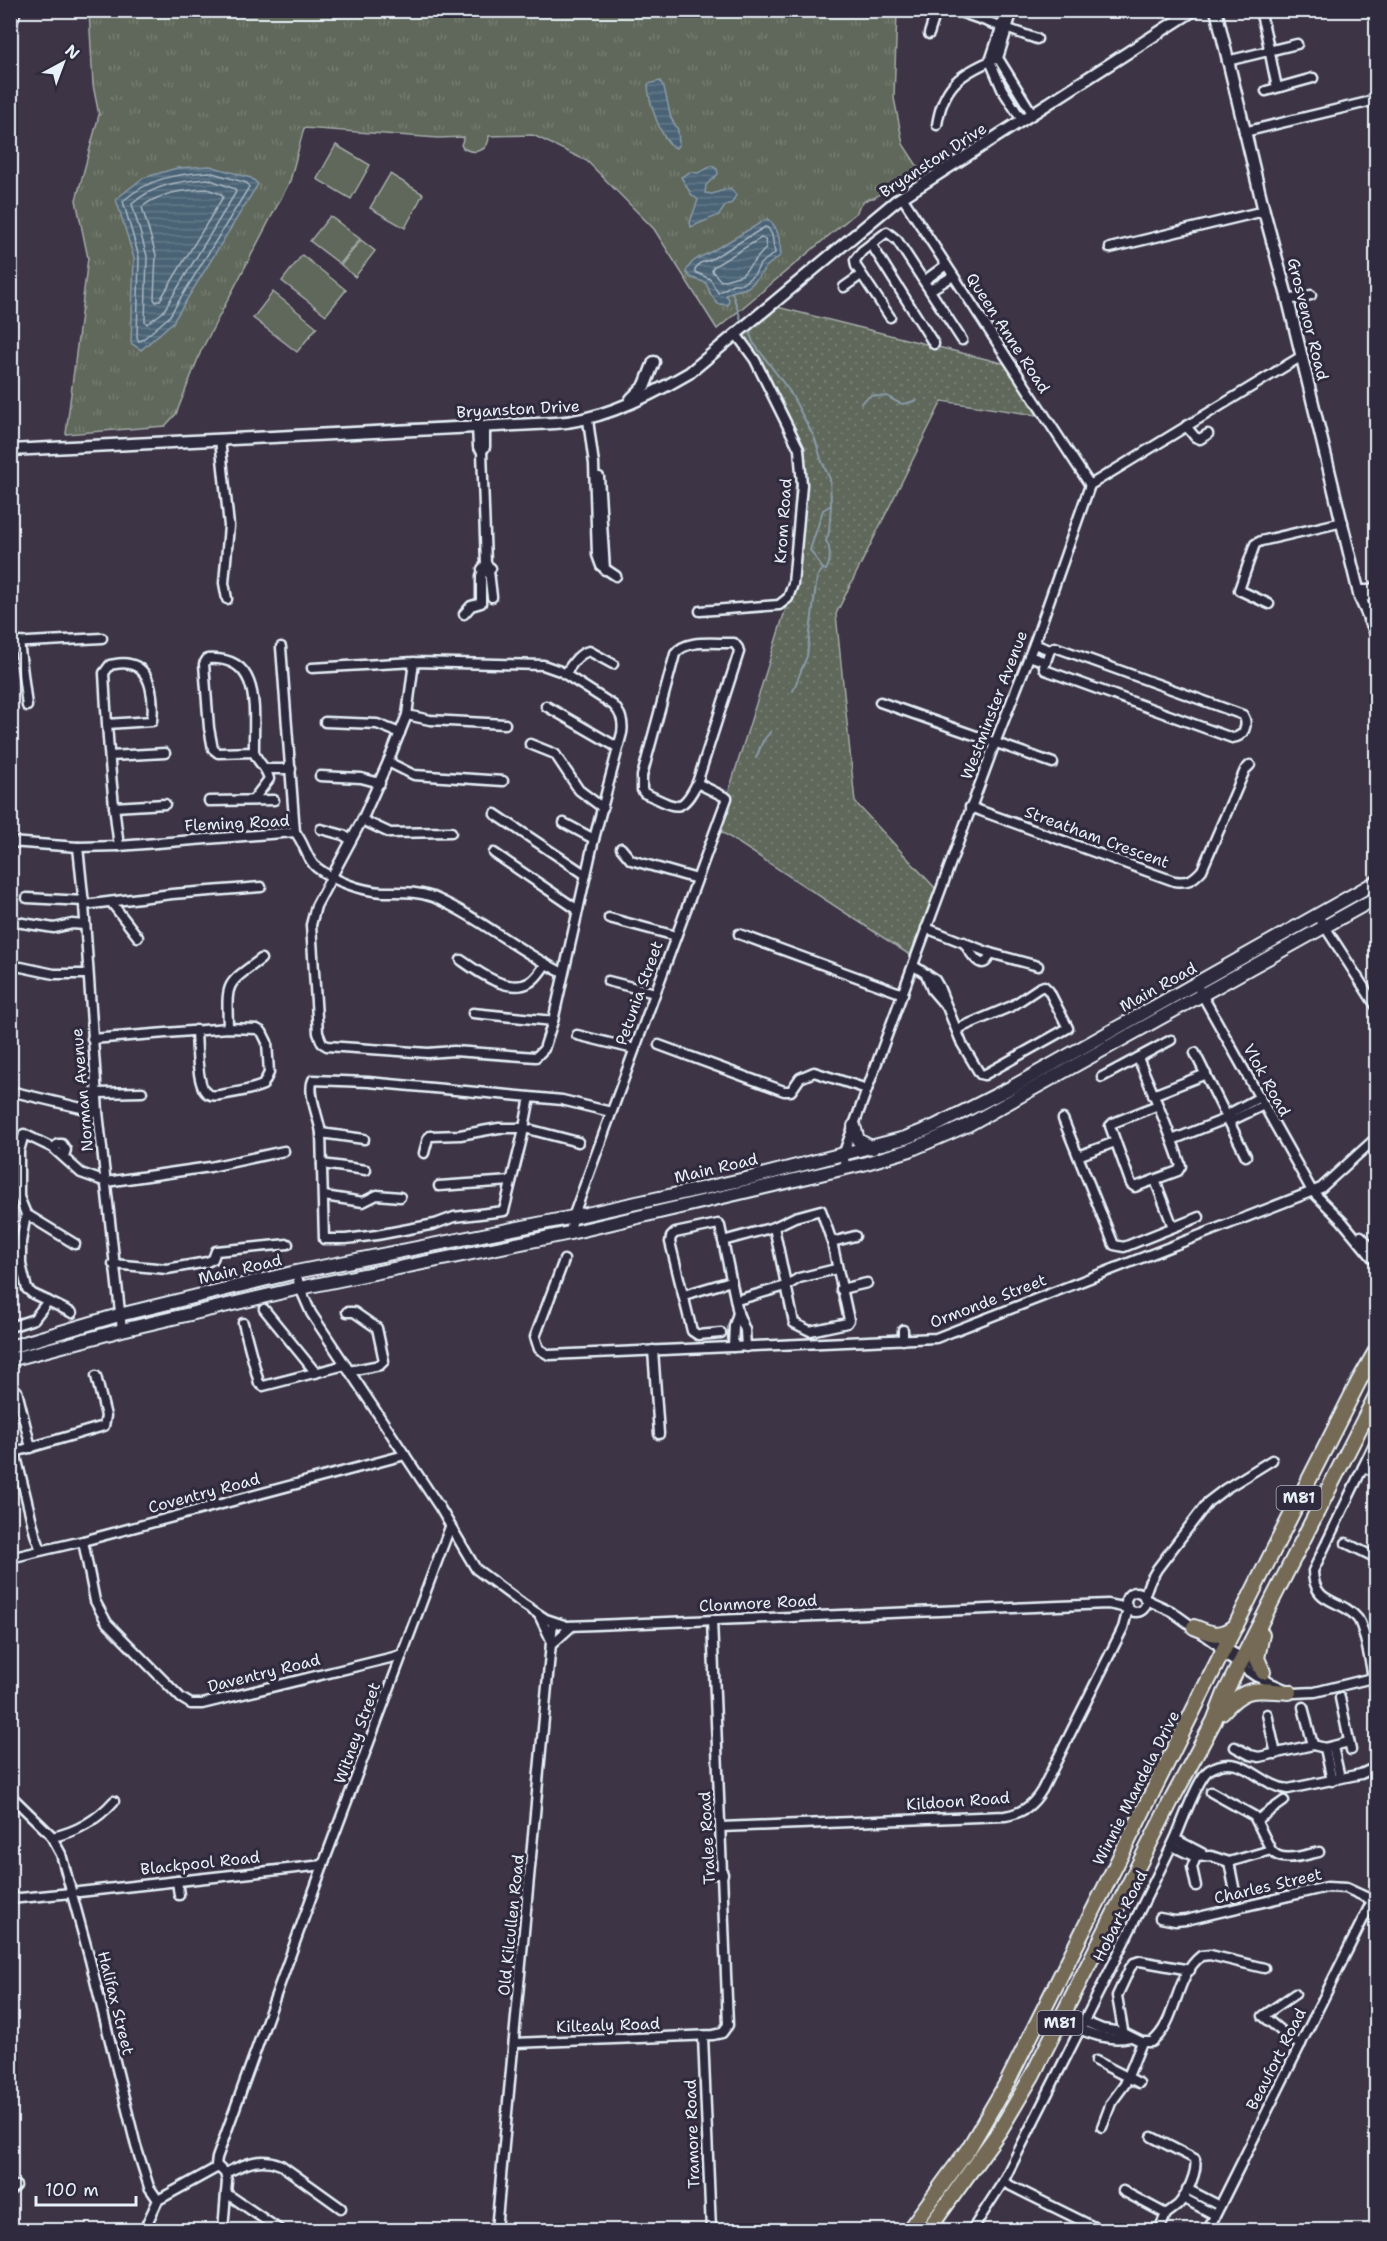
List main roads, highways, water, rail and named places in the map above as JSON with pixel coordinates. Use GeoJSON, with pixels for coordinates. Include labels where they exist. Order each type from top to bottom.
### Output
{"type":"FeatureCollection","features":[{"type":"Feature","properties":{"kind":"main road","name":"Main Road"},"geometry":{"type":"LineString","coordinates":[[10,1360],[122,1330],[300,1288],[570,1233],[845,1161],[873,1148],[918,1133],[974,1107],[1377,882]]}},
{"type":"Feature","properties":{"kind":"main road","name":"Main Road"},"geometry":{"type":"LineString","coordinates":[[10,1347],[119,1315],[296,1272],[845,1161],[900,1153],[968,1125],[1377,898]]}},
{"type":"Feature","properties":{"kind":"main road"},"geometry":{"type":"LineString","coordinates":[[854,1126],[858,1140],[873,1148]]}},
{"type":"Feature","properties":{"kind":"main road","name":"Winnie Mandela Drive"},"geometry":{"type":"LineString","coordinates":[[909,2230],[969,2148],[1008,2081],[1221,1648],[1236,1626],[1354,1390],[1377,1351]]}},
{"type":"Feature","properties":{"kind":"main road","name":"M81"},"geometry":{"type":"LineString","coordinates":[[928,2230],[976,2166],[1016,2105],[1214,1721],[1241,1661],[1377,1396]]}},
{"type":"Feature","properties":{"kind":"main road"},"geometry":{"type":"LineString","coordinates":[[1263,1672],[1257,1661],[1257,1654],[1268,1608]]}},
{"type":"Feature","properties":{"kind":"main road"},"geometry":{"type":"LineString","coordinates":[[1194,1627],[1217,1635],[1226,1633],[1236,1626]]}},
{"type":"Feature","properties":{"kind":"main road"},"geometry":{"type":"LineString","coordinates":[[1214,1721],[1242,1693],[1285,1690]]}},
{"type":"Feature","properties":{"kind":"water"},"geometry":{"type":"Polygon","coordinates":[[[660,81],[664,87],[671,118],[678,130],[679,144],[676,148],[665,138],[650,100],[648,84],[660,81]]]}},
{"type":"Feature","properties":{"kind":"water"},"geometry":{"type":"Polygon","coordinates":[[[210,166],[251,178],[258,184],[173,322],[141,350],[131,343],[134,258],[116,199],[143,178],[177,168],[210,166]]]}},
{"type":"Feature","properties":{"kind":"water"},"geometry":{"type":"Polygon","coordinates":[[[712,166],[717,169],[718,174],[706,185],[705,193],[712,194],[730,188],[736,195],[732,203],[726,205],[719,215],[691,227],[690,222],[698,200],[691,194],[681,177],[690,172],[698,173],[712,166]]]}},
{"type":"Feature","properties":{"kind":"water"},"geometry":{"type":"Polygon","coordinates":[[[767,219],[776,230],[781,255],[766,267],[748,287],[726,295],[729,299],[728,305],[718,304],[706,283],[690,277],[686,272],[697,259],[767,219]]]}},
{"type":"Feature","properties":{"kind":"waterway"},"geometry":{"type":"LineString","coordinates":[[732,292],[742,323]]}},
{"type":"Feature","properties":{"kind":"waterway"},"geometry":{"type":"LineString","coordinates":[[749,331],[753,342],[790,392],[815,439],[830,479],[831,505],[823,510],[810,550],[823,569],[817,577],[807,656],[793,691]]}},
{"type":"Feature","properties":{"kind":"waterway"},"geometry":{"type":"LineString","coordinates":[[861,403],[872,395],[887,396],[902,404],[917,400]]}},
{"type":"Feature","properties":{"kind":"waterway"},"geometry":{"type":"LineString","coordinates":[[823,569],[826,570],[830,559],[826,541],[831,505]]}},
{"type":"Feature","properties":{"kind":"waterway"},"geometry":{"type":"LineString","coordinates":[[756,758],[763,741],[771,731]]}}]}
